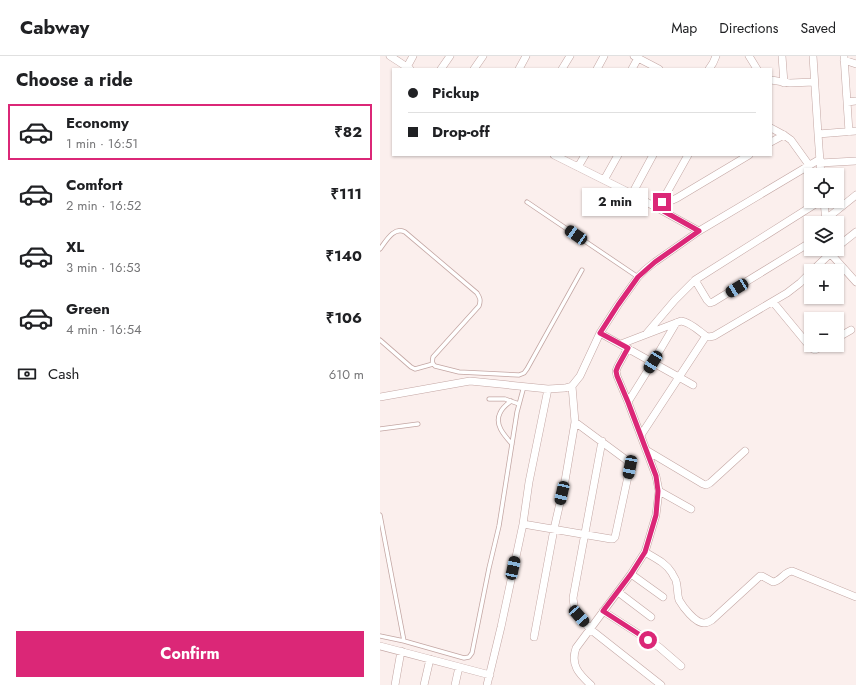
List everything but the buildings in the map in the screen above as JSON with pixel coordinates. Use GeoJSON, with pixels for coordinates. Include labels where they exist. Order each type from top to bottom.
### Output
{"type":"FeatureCollection","features":[{"type":"Feature","properties":{"kind":"street"},"geometry":{"type":"LineString","coordinates":[[390,56],[409,68],[413,56]]}},
{"type":"Feature","properties":{"kind":"street"},"geometry":{"type":"LineString","coordinates":[[442,68],[450,56]]}},
{"type":"Feature","properties":{"kind":"street"},"geometry":{"type":"LineString","coordinates":[[475,68],[483,56]]}},
{"type":"Feature","properties":{"kind":"street"},"geometry":{"type":"LineString","coordinates":[[520,68],[526,56]]}},
{"type":"Feature","properties":{"kind":"street"},"geometry":{"type":"LineString","coordinates":[[563,68],[570,56]]}},
{"type":"Feature","properties":{"kind":"street"},"geometry":{"type":"LineString","coordinates":[[598,68],[604,56]]}},
{"type":"Feature","properties":{"kind":"street"},"geometry":{"type":"LineString","coordinates":[[710,68],[716,56]]}},
{"type":"Feature","properties":{"kind":"street"},"geometry":{"type":"LineString","coordinates":[[749,56],[756,68]]}},
{"type":"Feature","properties":{"kind":"street"},"geometry":{"type":"LineString","coordinates":[[782,56],[784,83]]}},
{"type":"Feature","properties":{"kind":"street"},"geometry":{"type":"LineString","coordinates":[[813,56],[821,168]]}},
{"type":"Feature","properties":{"kind":"street"},"geometry":{"type":"LineString","coordinates":[[632,68],[636,57],[657,68]]}},
{"type":"Feature","properties":{"kind":"street"},"geometry":{"type":"LineString","coordinates":[[818,134],[852,132],[847,102],[844,58]]}},
{"type":"Feature","properties":{"kind":"street"},"geometry":{"type":"LineString","coordinates":[[844,58],[856,64]]}},
{"type":"Feature","properties":{"kind":"street"},"geometry":{"type":"LineString","coordinates":[[772,80],[784,83],[814,82]]}},
{"type":"Feature","properties":{"kind":"street"},"geometry":{"type":"LineString","coordinates":[[847,102],[856,101]]}},
{"type":"Feature","properties":{"kind":"street"},"geometry":{"type":"LineString","coordinates":[[772,129],[791,140],[809,165]]}},
{"type":"Feature","properties":{"kind":"street"},"geometry":{"type":"LineString","coordinates":[[772,141],[784,135]]}},
{"type":"Feature","properties":{"kind":"street"},"geometry":{"type":"LineString","coordinates":[[556,156],[632,194],[660,205],[699,231]]}},
{"type":"Feature","properties":{"kind":"street"},"geometry":{"type":"LineString","coordinates":[[578,167],[584,156]]}},
{"type":"Feature","properties":{"kind":"street"},"geometry":{"type":"LineString","coordinates":[[604,180],[617,156]]}},
{"type":"Feature","properties":{"kind":"street"},"geometry":{"type":"LineString","coordinates":[[632,194],[652,156]]}},
{"type":"Feature","properties":{"kind":"street"},"geometry":{"type":"LineString","coordinates":[[660,205],[687,156]]}},
{"type":"Feature","properties":{"kind":"street"},"geometry":{"type":"LineString","coordinates":[[660,205],[677,198],[747,156]]}},
{"type":"Feature","properties":{"kind":"street"},"geometry":{"type":"LineString","coordinates":[[380,397],[465,381],[548,389],[572,386],[605,336],[618,305],[638,277],[655,262],[699,231],[809,165],[820,161],[856,161]]}},
{"type":"Feature","properties":{"kind":"street"},"geometry":{"type":"LineString","coordinates":[[832,216],[856,195]]}},
{"type":"Feature","properties":{"kind":"street"},"geometry":{"type":"LineString","coordinates":[[647,333],[674,300],[695,280],[809,208]]}},
{"type":"Feature","properties":{"kind":"street"},"geometry":{"type":"LineString","coordinates":[[844,241],[856,232]]}},
{"type":"Feature","properties":{"kind":"street"},"geometry":{"type":"LineString","coordinates":[[695,280],[710,303],[804,246]]}},
{"type":"Feature","properties":{"kind":"street"},"geometry":{"type":"LineString","coordinates":[[818,264],[826,256]]}},
{"type":"Feature","properties":{"kind":"street"},"geometry":{"type":"LineString","coordinates":[[837,256],[849,275],[856,282]]}},
{"type":"Feature","properties":{"kind":"street"},"geometry":{"type":"LineString","coordinates":[[849,275],[856,269]]}},
{"type":"Feature","properties":{"kind":"street"},"geometry":{"type":"LineString","coordinates":[[621,344],[682,321],[686,322],[706,336],[714,336],[773,302],[794,288],[804,278]]}},
{"type":"Feature","properties":{"kind":"street"},"geometry":{"type":"LineString","coordinates":[[773,302],[804,341]]}},
{"type":"Feature","properties":{"kind":"street"},"geometry":{"type":"LineString","coordinates":[[628,402],[676,323]]}},
{"type":"Feature","properties":{"kind":"street"},"geometry":{"type":"LineString","coordinates":[[844,334],[851,330]]}},
{"type":"Feature","properties":{"kind":"street"},"geometry":{"type":"LineString","coordinates":[[605,336],[693,385]]}},
{"type":"Feature","properties":{"kind":"street"},"geometry":{"type":"LineString","coordinates":[[641,435],[706,336]]}},
{"type":"Feature","properties":{"kind":"street"},"geometry":{"type":"LineString","coordinates":[[591,685],[585,680],[575,666],[573,660],[576,648],[631,574],[645,552],[656,515],[658,491],[656,476],[616,371],[628,348]]}},
{"type":"Feature","properties":{"kind":"street"},"geometry":{"type":"LineString","coordinates":[[534,637],[554,529],[565,481],[575,422],[572,386]]}},
{"type":"Feature","properties":{"kind":"street"},"geometry":{"type":"LineString","coordinates":[[487,685],[501,627],[548,389]]}},
{"type":"Feature","properties":{"kind":"street"},"geometry":{"type":"LineString","coordinates":[[522,524],[611,539],[615,537],[630,467],[625,459],[575,422]]}},
{"type":"Feature","properties":{"kind":"street"},"geometry":{"type":"LineString","coordinates":[[602,441],[573,598],[574,606],[579,616],[590,629],[661,685]]}},
{"type":"Feature","properties":{"kind":"street"},"geometry":{"type":"LineString","coordinates":[[646,450],[696,481],[706,485],[745,451]]}},
{"type":"Feature","properties":{"kind":"street"},"geometry":{"type":"LineString","coordinates":[[658,491],[691,509]]}},
{"type":"Feature","properties":{"kind":"street"},"geometry":{"type":"LineString","coordinates":[[645,552],[663,564],[671,572],[676,581],[679,600],[693,618],[702,623],[712,620],[760,576],[775,582],[787,572],[792,571],[856,597]]}},
{"type":"Feature","properties":{"kind":"street"},"geometry":{"type":"LineString","coordinates":[[631,574],[663,597]]}},
{"type":"Feature","properties":{"kind":"street"},"geometry":{"type":"LineString","coordinates":[[618,592],[651,617]]}},
{"type":"Feature","properties":{"kind":"street"},"geometry":{"type":"LineString","coordinates":[[603,611],[658,647],[681,666]]}},
{"type":"Feature","properties":{"kind":"street"},"geometry":{"type":"LineString","coordinates":[[380,646],[490,675]]}},
{"type":"Feature","properties":{"kind":"street"},"geometry":{"type":"LineString","coordinates":[[395,685],[402,651]]}},
{"type":"Feature","properties":{"kind":"street"},"geometry":{"type":"LineString","coordinates":[[424,685],[430,659]]}},
{"type":"Feature","properties":{"kind":"street"},"geometry":{"type":"LineString","coordinates":[[455,685],[459,667]]}},
{"type":"Feature","properties":{"kind":"lane"},"geometry":{"type":"LineString","coordinates":[[527,202],[638,277]]}},
{"type":"Feature","properties":{"kind":"lane"},"geometry":{"type":"LineString","coordinates":[[380,249],[393,233],[397,230],[401,230],[480,297],[481,301],[479,306],[433,358],[432,364]]}},
{"type":"Feature","properties":{"kind":"lane"},"geometry":{"type":"LineString","coordinates":[[380,340],[416,369],[432,364],[459,372],[519,375],[524,373],[527,369],[582,270]]}},
{"type":"Feature","properties":{"kind":"lane"},"geometry":{"type":"LineString","coordinates":[[380,636],[404,641],[464,658],[469,657],[472,653],[499,526],[519,404],[524,386]]}},
{"type":"Feature","properties":{"kind":"lane"},"geometry":{"type":"LineString","coordinates":[[488,400],[502,398],[519,404]]}},
{"type":"Feature","properties":{"kind":"lane"},"geometry":{"type":"LineString","coordinates":[[510,401],[500,413],[499,419],[502,431],[512,444]]}},
{"type":"Feature","properties":{"kind":"lane"},"geometry":{"type":"LineString","coordinates":[[380,429],[418,424]]}},
{"type":"Feature","properties":{"kind":"lane"},"geometry":{"type":"LineString","coordinates":[[380,515],[404,641]]}},
{"type":"Feature","properties":{"kind":"route"},"geometry":{"type":"LineString","coordinates":[[648,640],[603,611],[631,574],[645,552],[656,515],[658,485],[656,476],[617,376],[616,371],[628,348],[600,333],[638,277],[655,262],[699,231],[658,208],[662,202]]}}]}
